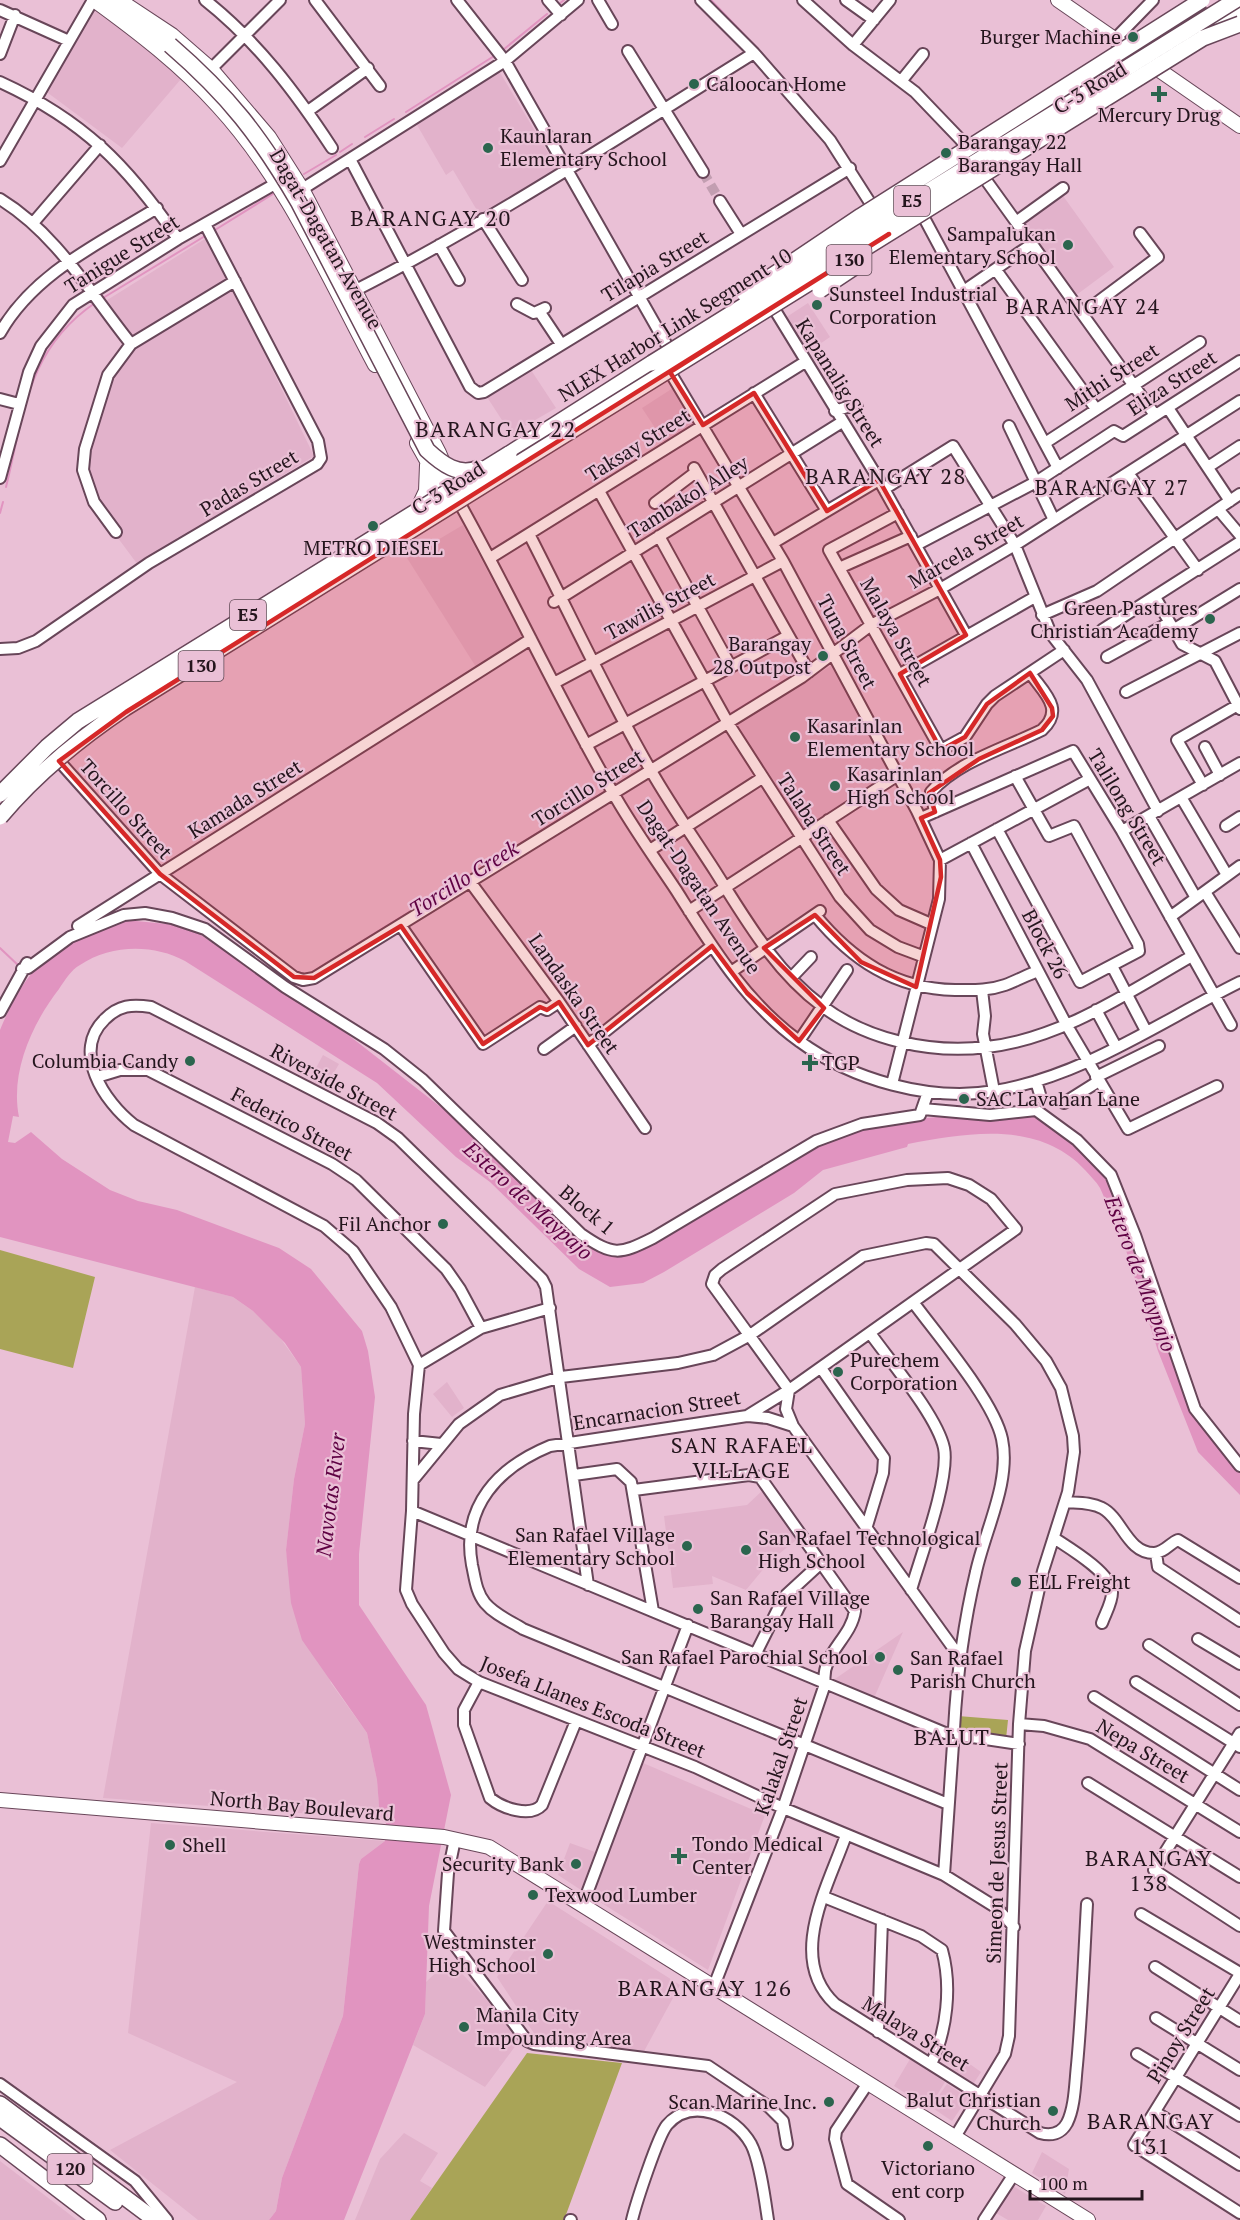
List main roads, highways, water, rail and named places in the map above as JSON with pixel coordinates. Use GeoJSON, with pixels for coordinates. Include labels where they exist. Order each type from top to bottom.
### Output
{"type":"FeatureCollection","features":[{"type":"Feature","properties":{"kind":"highway"},"geometry":{"type":"LineString","coordinates":[[107,0],[170,45],[233,104],[276,163],[427,450],[452,468],[462,471],[474,470],[509,454]]}},
{"type":"Feature","properties":{"kind":"highway"},"geometry":{"type":"LineString","coordinates":[[652,363],[795,259],[1202,0]]}},
{"type":"Feature","properties":{"kind":"highway","name":"NLEX Harbor Link Segment 10"},"geometry":{"type":"LineString","coordinates":[[0,794],[46,747],[78,721],[1236,0]]}},
{"type":"Feature","properties":{"kind":"highway"},"geometry":{"type":"LineString","coordinates":[[1203,38],[1240,10]]}},
{"type":"Feature","properties":{"kind":"highway"},"geometry":{"type":"LineString","coordinates":[[1203,38],[1240,24]]}},
{"type":"Feature","properties":{"kind":"highway","name":"NLEX Harbor Link Segment 10"},"geometry":{"type":"LineString","coordinates":[[0,817],[56,759],[125,708],[1203,38]]}},
{"type":"Feature","properties":{"kind":"highway"},"geometry":{"type":"LineString","coordinates":[[820,291],[980,177]]}},
{"type":"Feature","properties":{"kind":"highway"},"geometry":{"type":"LineString","coordinates":[[0,2104],[155,2220]]}},
{"type":"Feature","properties":{"kind":"highway","name":"120"},"geometry":{"type":"LineString","coordinates":[[0,2118],[139,2220]]}},
{"type":"Feature","properties":{"kind":"highway","name":"120"},"geometry":{"type":"LineString","coordinates":[[0,2145],[98,2220]]}},
{"type":"Feature","properties":{"kind":"highway"},"geometry":{"type":"LineString","coordinates":[[0,2152],[41,2182],[68,2197]]}},
{"type":"Feature","properties":{"kind":"main road","name":"Dagat-Dagatan Avenue"},"geometry":{"type":"LineString","coordinates":[[93,0],[159,49],[196,83],[239,131],[270,182],[285,199],[426,461],[449,487],[460,504]]}},
{"type":"Feature","properties":{"kind":"main road","name":"Dagat-Dagatan Avenue"},"geometry":{"type":"LineString","coordinates":[[119,0],[172,35],[211,69],[269,136],[302,189],[439,453],[449,487]]}},
{"type":"Feature","properties":{"kind":"main road"},"geometry":{"type":"LineString","coordinates":[[1058,0],[1240,126]]}},
{"type":"Feature","properties":{"kind":"main road","name":"C-3 Road"},"geometry":{"type":"LineString","coordinates":[[0,787],[45,742],[77,718],[479,470],[974,159],[1236,0]]}},
{"type":"Feature","properties":{"kind":"main road","name":"C-3 Road"},"geometry":{"type":"LineString","coordinates":[[0,823],[58,761],[126,712],[980,177],[1240,18]]}},
{"type":"Feature","properties":{"kind":"main road"},"geometry":{"type":"LineString","coordinates":[[439,453],[453,464],[479,470]]}},
{"type":"Feature","properties":{"kind":"main road"},"geometry":{"type":"LineString","coordinates":[[419,506],[428,479],[426,461]]}},
{"type":"Feature","properties":{"kind":"main road","name":"North Bay Boulevard"},"geometry":{"type":"LineString","coordinates":[[0,1800],[449,1838],[489,1847],[584,1904],[1088,2220]]}},
{"type":"Feature","properties":{"kind":"water"},"geometry":{"type":"Polygon","coordinates":[[[126,920],[177,925],[195,931],[347,1034],[474,1133],[595,1249],[617,1257],[651,1243],[824,1141],[871,1126],[895,1122],[944,1116],[1018,1112],[1032,1108],[1106,1167],[1199,1418],[1240,1464],[1240,1495],[1198,1452],[1158,1351],[1117,1222],[1113,1222],[1100,1188],[1067,1154],[1046,1143],[1001,1134],[954,1136],[908,1144],[907,1147],[823,1170],[794,1193],[664,1272],[643,1283],[610,1287],[579,1269],[490,1182],[456,1157],[377,1083],[185,961],[173,955],[146,949],[119,950],[92,958],[74,970],[49,1003],[32,1033],[18,1083],[19,1117],[13,1116],[8,1142],[15,1143],[31,1132],[62,1159],[110,1190],[138,1201],[177,1210],[279,1248],[311,1269],[362,1331],[368,1351],[375,1397],[359,1554],[359,1605],[426,1705],[451,1795],[429,1906],[425,2014],[344,2220],[269,2220],[276,2211],[282,2178],[343,2016],[359,1864],[361,1859],[385,1841],[386,1823],[380,1819],[377,1780],[367,1733],[302,1640],[291,1603],[286,1550],[294,1479],[305,1424],[301,1367],[285,1343],[253,1311],[233,1297],[0,1237],[0,1030],[21,988],[47,957],[81,936],[126,920]]]}},
{"type":"Feature","properties":{"kind":"waterway"},"geometry":{"type":"LineString","coordinates":[[559,4],[564,0]]}},
{"type":"Feature","properties":{"kind":"waterway"},"geometry":{"type":"LineString","coordinates":[[711,0],[758,49]]}},
{"type":"Feature","properties":{"kind":"waterway"},"geometry":{"type":"LineString","coordinates":[[503,50],[547,14]]}},
{"type":"Feature","properties":{"kind":"waterway"},"geometry":{"type":"LineString","coordinates":[[406,112],[494,56]]}},
{"type":"Feature","properties":{"kind":"waterway"},"geometry":{"type":"LineString","coordinates":[[763,56],[801,99]]}},
{"type":"Feature","properties":{"kind":"waterway"},"geometry":{"type":"LineString","coordinates":[[365,137],[394,119]]}},
{"type":"Feature","properties":{"kind":"waterway"},"geometry":{"type":"LineString","coordinates":[[340,152],[352,144]]}},
{"type":"Feature","properties":{"kind":"waterway"},"geometry":{"type":"LineString","coordinates":[[304,174],[336,155]]}},
{"type":"Feature","properties":{"kind":"waterway"},"geometry":{"type":"LineString","coordinates":[[215,230],[276,192]]}},
{"type":"Feature","properties":{"kind":"waterway"},"geometry":{"type":"LineString","coordinates":[[103,298],[205,236]]}},
{"type":"Feature","properties":{"kind":"waterway"},"geometry":{"type":"LineString","coordinates":[[6,487],[24,409],[42,362],[55,341],[72,321],[95,303]]}},
{"type":"Feature","properties":{"kind":"waterway"},"geometry":{"type":"LineString","coordinates":[[784,543],[855,500]]}},
{"type":"Feature","properties":{"kind":"waterway"},"geometry":{"type":"LineString","coordinates":[[0,513],[3,502]]}},
{"type":"Feature","properties":{"kind":"waterway","name":"Torcillo Creek"},"geometry":{"type":"LineString","coordinates":[[730,714],[800,671]]}},
{"type":"Feature","properties":{"kind":"waterway","name":"Torcillo Creek"},"geometry":{"type":"LineString","coordinates":[[652,762],[719,721]]}},
{"type":"Feature","properties":{"kind":"waterway","name":"Torcillo Creek"},"geometry":{"type":"LineString","coordinates":[[613,787],[644,768]]}},
{"type":"Feature","properties":{"kind":"waterway","name":"Torcillo Creek"},"geometry":{"type":"LineString","coordinates":[[320,967],[607,790]]}},
{"type":"Feature","properties":{"kind":"waterway"},"geometry":{"type":"LineString","coordinates":[[0,948],[20,967]]}},
{"type":"Feature","properties":{"kind":"tunnel"},"geometry":{"type":"LineString","coordinates":[[703,172],[720,201]]}},
{"type":"Feature","properties":{"kind":"place","name":"Burger Machine"},"geometry":{"type":"Point","coordinates":[1133,37]}},
{"type":"Feature","properties":{"kind":"place","name":"Caloocan Home"},"geometry":{"type":"Point","coordinates":[694,84]}},
{"type":"Feature","properties":{"kind":"place","name":"Mercury Drug"},"geometry":{"type":"Point","coordinates":[1159,94]}},
{"type":"Feature","properties":{"kind":"place","name":"Kaunlaran Elementary School"},"geometry":{"type":"Point","coordinates":[488,148]}},
{"type":"Feature","properties":{"kind":"place","name":"Barangay 22 Barangay Hall"},"geometry":{"type":"Point","coordinates":[946,153]}},
{"type":"Feature","properties":{"kind":"place","name":"Sampalukan Elementary School"},"geometry":{"type":"Point","coordinates":[1068,245]}},
{"type":"Feature","properties":{"kind":"place","name":"Sunsteel Industrial Corporation"},"geometry":{"type":"Point","coordinates":[817,305]}},
{"type":"Feature","properties":{"kind":"place","name":"METRO DIESEL"},"geometry":{"type":"Point","coordinates":[373,526]}},
{"type":"Feature","properties":{"kind":"place","name":"Green Pastures Christian Academy"},"geometry":{"type":"Point","coordinates":[1210,619]}},
{"type":"Feature","properties":{"kind":"place","name":"Barangay 28 Outpost"},"geometry":{"type":"Point","coordinates":[823,656]}},
{"type":"Feature","properties":{"kind":"place","name":"Kasarinlan Elementary School"},"geometry":{"type":"Point","coordinates":[795,737]}},
{"type":"Feature","properties":{"kind":"place","name":"Kasarinlan High School"},"geometry":{"type":"Point","coordinates":[835,786]}},
{"type":"Feature","properties":{"kind":"place","name":"Columbia Candy"},"geometry":{"type":"Point","coordinates":[190,1061]}},
{"type":"Feature","properties":{"kind":"place","name":"TGP"},"geometry":{"type":"Point","coordinates":[810,1063]}},
{"type":"Feature","properties":{"kind":"place","name":"SAC Lavahan Lane"},"geometry":{"type":"Point","coordinates":[964,1099]}},
{"type":"Feature","properties":{"kind":"place","name":"Fil Anchor"},"geometry":{"type":"Point","coordinates":[443,1224]}},
{"type":"Feature","properties":{"kind":"place","name":"Purechem Corporation"},"geometry":{"type":"Point","coordinates":[838,1372]}},
{"type":"Feature","properties":{"kind":"place","name":"San Rafael Village Elementary School"},"geometry":{"type":"Point","coordinates":[687,1546]}},
{"type":"Feature","properties":{"kind":"place","name":"San Rafael Technological High School"},"geometry":{"type":"Point","coordinates":[746,1550]}},
{"type":"Feature","properties":{"kind":"place","name":"ELL Freight"},"geometry":{"type":"Point","coordinates":[1016,1582]}},
{"type":"Feature","properties":{"kind":"place","name":"San Rafael Village Barangay Hall"},"geometry":{"type":"Point","coordinates":[698,1609]}},
{"type":"Feature","properties":{"kind":"place","name":"San Rafael Parochial School"},"geometry":{"type":"Point","coordinates":[880,1657]}},
{"type":"Feature","properties":{"kind":"place","name":"San Rafael Parish Church"},"geometry":{"type":"Point","coordinates":[898,1670]}},
{"type":"Feature","properties":{"kind":"place","name":"Shell"},"geometry":{"type":"Point","coordinates":[170,1845]}},
{"type":"Feature","properties":{"kind":"place","name":"Tondo Medical Center"},"geometry":{"type":"Point","coordinates":[679,1856]}},
{"type":"Feature","properties":{"kind":"place","name":"Security Bank"},"geometry":{"type":"Point","coordinates":[576,1864]}},
{"type":"Feature","properties":{"kind":"place","name":"Texwood Lumber"},"geometry":{"type":"Point","coordinates":[533,1895]}},
{"type":"Feature","properties":{"kind":"place","name":"Westminster High School"},"geometry":{"type":"Point","coordinates":[548,1954]}},
{"type":"Feature","properties":{"kind":"place","name":"Manila City Impounding Area"},"geometry":{"type":"Point","coordinates":[464,2027]}},
{"type":"Feature","properties":{"kind":"place","name":"Scan Marine Inc."},"geometry":{"type":"Point","coordinates":[829,2102]}},
{"type":"Feature","properties":{"kind":"place","name":"Balut Christian Church"},"geometry":{"type":"Point","coordinates":[1053,2111]}},
{"type":"Feature","properties":{"kind":"place","name":"Victoriano ent corp"},"geometry":{"type":"Point","coordinates":[928,2146]}},
{"type":"Feature","properties":{"kind":"district","name":"BARANGAY 20"},"geometry":{"type":"Point","coordinates":[431,218]}},
{"type":"Feature","properties":{"kind":"district","name":"BARANGAY 24"},"geometry":{"type":"Point","coordinates":[1083,307]}},
{"type":"Feature","properties":{"kind":"district","name":"BARANGAY 22"},"geometry":{"type":"Point","coordinates":[496,429]}},
{"type":"Feature","properties":{"kind":"district","name":"BARANGAY 28"},"geometry":{"type":"Point","coordinates":[886,476]}},
{"type":"Feature","properties":{"kind":"district","name":"BARANGAY 27"},"geometry":{"type":"Point","coordinates":[1112,488]}},
{"type":"Feature","properties":{"kind":"district","name":"SAN RAFAEL VILLAGE"},"geometry":{"type":"Point","coordinates":[742,1458]}},
{"type":"Feature","properties":{"kind":"district","name":"BALUT"},"geometry":{"type":"Point","coordinates":[952,1737]}},
{"type":"Feature","properties":{"kind":"district","name":"BARANGAY 138"},"geometry":{"type":"Point","coordinates":[1149,1871]}},
{"type":"Feature","properties":{"kind":"district","name":"BARANGAY 126"},"geometry":{"type":"Point","coordinates":[705,1988]}},
{"type":"Feature","properties":{"kind":"district","name":"BARANGAY 131"},"geometry":{"type":"Point","coordinates":[1151,2134]}},
{"type":"Feature","properties":{"kind":"water label","name":"Estero de Maypajo"},"geometry":{"type":"Point","coordinates":[528,1201]}},
{"type":"Feature","properties":{"kind":"water label","name":"Estero de Maypajo"},"geometry":{"type":"Point","coordinates":[1140,1274]}},
{"type":"Feature","properties":{"kind":"water label","name":"Navotas River"},"geometry":{"type":"Point","coordinates":[331,1495]}}]}
